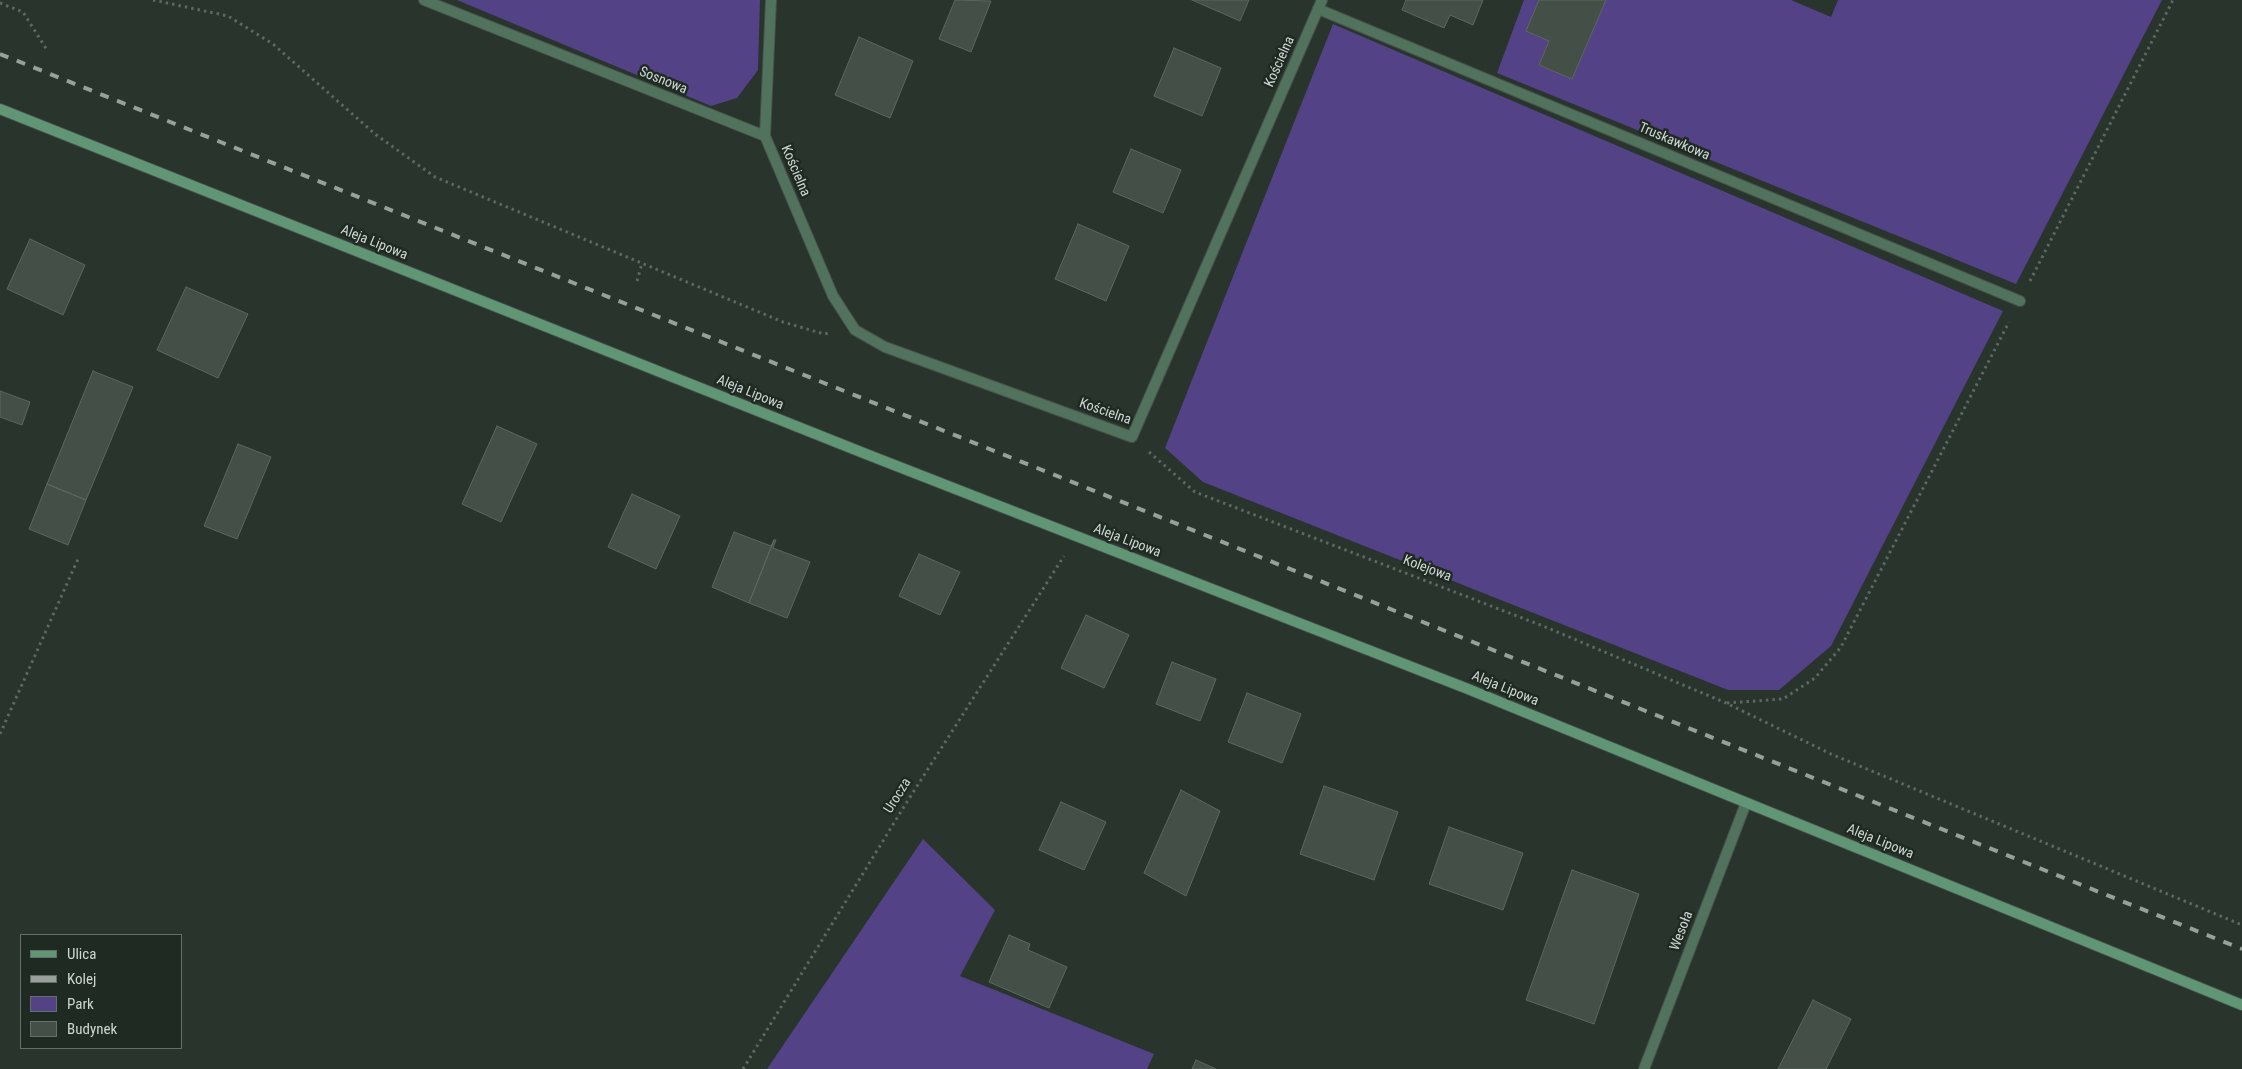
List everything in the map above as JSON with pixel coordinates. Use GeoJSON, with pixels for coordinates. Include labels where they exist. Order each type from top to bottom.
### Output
{"type":"FeatureCollection","features":[{"type":"Feature","properties":{"kind":"street","name":"Sosnowa"},"geometry":{"type":"LineString","coordinates":[[424,0],[765,136]]}},
{"type":"Feature","properties":{"kind":"street"},"geometry":{"type":"LineString","coordinates":[[765,136],[771,0]]}},
{"type":"Feature","properties":{"kind":"street","name":"Kościelna"},"geometry":{"type":"LineString","coordinates":[[765,136],[833,296],[855,330],[885,347],[1132,437],[1320,4]]}},
{"type":"Feature","properties":{"kind":"street","name":"Truskawkowa"},"geometry":{"type":"LineString","coordinates":[[1320,4],[2020,301]]}},
{"type":"Feature","properties":{"kind":"street","name":"Aleja Lipowa"},"geometry":{"type":"LineString","coordinates":[[0,109],[1076,536],[1468,689],[2242,1005]]}},
{"type":"Feature","properties":{"kind":"street","name":"Wesoła"},"geometry":{"type":"LineString","coordinates":[[1644,1069],[1746,802]]}},
{"type":"Feature","properties":{"kind":"path"},"geometry":{"type":"LineString","coordinates":[[153,0],[228,16],[273,44],[374,134],[435,177],[783,322],[824,334],[855,330]]}},
{"type":"Feature","properties":{"kind":"path"},"geometry":{"type":"LineString","coordinates":[[1726,703],[1783,699],[1815,678],[1842,647],[2173,0]]}},
{"type":"Feature","properties":{"kind":"path"},"geometry":{"type":"LineString","coordinates":[[0,3],[23,12],[47,50]]}},
{"type":"Feature","properties":{"kind":"path"},"geometry":{"type":"LineString","coordinates":[[636,281],[642,263]]}},
{"type":"Feature","properties":{"kind":"path","name":"Kolejowa"},"geometry":{"type":"LineString","coordinates":[[1132,437],[1195,492],[1543,626],[1726,703],[1831,754],[2242,925]]}},
{"type":"Feature","properties":{"kind":"path","name":"Urocza"},"geometry":{"type":"LineString","coordinates":[[743,1069],[905,805],[1076,536]]}},
{"type":"Feature","properties":{"kind":"path"},"geometry":{"type":"LineString","coordinates":[[0,734],[78,559]]}},
{"type":"Feature","properties":{"kind":"green space"},"geometry":{"type":"Polygon","coordinates":[[[457,0],[760,0],[758,70],[737,98],[711,106],[457,0]]]}},
{"type":"Feature","properties":{"kind":"green space"},"geometry":{"type":"Polygon","coordinates":[[[1524,0],[1791,0],[1831,17],[1838,0],[2162,0],[2016,284],[1497,73],[1524,0]]]}},
{"type":"Feature","properties":{"kind":"green space"},"geometry":{"type":"Polygon","coordinates":[[[1333,24],[2003,311],[1831,646],[1779,690],[1728,690],[1203,482],[1165,448],[1333,24]]]}},
{"type":"Feature","properties":{"kind":"green space"},"geometry":{"type":"Polygon","coordinates":[[[923,839],[995,910],[960,976],[1154,1054],[1147,1069],[767,1069],[923,839]]]}},
{"type":"Feature","properties":{"kind":"building"},"geometry":{"type":"Polygon","coordinates":[[[955,0],[991,1],[971,52],[939,39],[955,0]]]}},
{"type":"Feature","properties":{"kind":"building"},"geometry":{"type":"Polygon","coordinates":[[[1192,0],[1249,0],[1240,21],[1192,0]]]}},
{"type":"Feature","properties":{"kind":"building"},"geometry":{"type":"Polygon","coordinates":[[[1406,0],[1483,0],[1473,25],[1450,15],[1444,28],[1402,10],[1406,0]]]}},
{"type":"Feature","properties":{"kind":"building"},"geometry":{"type":"Polygon","coordinates":[[[1539,0],[1606,0],[1572,79],[1539,65],[1549,41],[1526,31],[1539,0]]]}},
{"type":"Feature","properties":{"kind":"building"},"geometry":{"type":"Polygon","coordinates":[[[859,37],[913,61],[890,118],[835,95],[859,37]]]}},
{"type":"Feature","properties":{"kind":"building"},"geometry":{"type":"Polygon","coordinates":[[[1174,48],[1221,68],[1202,116],[1154,96],[1174,48]]]}},
{"type":"Feature","properties":{"kind":"building"},"geometry":{"type":"Polygon","coordinates":[[[1131,149],[1181,170],[1163,213],[1113,192],[1131,149]]]}},
{"type":"Feature","properties":{"kind":"building"},"geometry":{"type":"Polygon","coordinates":[[[1078,224],[1129,246],[1106,301],[1055,279],[1078,224]]]}},
{"type":"Feature","properties":{"kind":"building"},"geometry":{"type":"Polygon","coordinates":[[[30,239],[85,265],[63,315],[7,289],[30,239]]]}},
{"type":"Feature","properties":{"kind":"building"},"geometry":{"type":"Polygon","coordinates":[[[186,287],[248,314],[218,378],[157,350],[186,287]]]}},
{"type":"Feature","properties":{"kind":"building"},"geometry":{"type":"Polygon","coordinates":[[[93,371],[133,387],[86,500],[47,484],[93,371]]]}},
{"type":"Feature","properties":{"kind":"building"},"geometry":{"type":"Polygon","coordinates":[[[0,391],[30,402],[22,425],[0,417],[0,391]]]}},
{"type":"Feature","properties":{"kind":"building"},"geometry":{"type":"Polygon","coordinates":[[[497,426],[537,444],[501,522],[462,504],[497,426]]]}},
{"type":"Feature","properties":{"kind":"building"},"geometry":{"type":"Polygon","coordinates":[[[238,444],[271,457],[237,539],[204,526],[238,444]]]}},
{"type":"Feature","properties":{"kind":"building"},"geometry":{"type":"Polygon","coordinates":[[[47,484],[86,500],[68,545],[29,529],[47,484]]]}},
{"type":"Feature","properties":{"kind":"building"},"geometry":{"type":"Polygon","coordinates":[[[632,494],[680,516],[656,569],[608,547],[632,494]]]}},
{"type":"Feature","properties":{"kind":"building"},"geometry":{"type":"Polygon","coordinates":[[[734,532],[771,546],[774,540],[749,603],[712,587],[734,532]]]}},
{"type":"Feature","properties":{"kind":"building"},"geometry":{"type":"Polygon","coordinates":[[[774,540],[776,540],[773,548],[810,562],[787,618],[749,603],[774,540]]]}},
{"type":"Feature","properties":{"kind":"building"},"geometry":{"type":"Polygon","coordinates":[[[919,554],[960,572],[940,615],[899,596],[919,554]]]}},
{"type":"Feature","properties":{"kind":"building"},"geometry":{"type":"Polygon","coordinates":[[[1086,615],[1129,635],[1104,688],[1061,668],[1086,615]]]}},
{"type":"Feature","properties":{"kind":"building"},"geometry":{"type":"Polygon","coordinates":[[[1172,662],[1216,679],[1200,721],[1156,704],[1172,662]]]}},
{"type":"Feature","properties":{"kind":"building"},"geometry":{"type":"Polygon","coordinates":[[[1247,693],[1301,714],[1282,763],[1228,742],[1247,693]]]}},
{"type":"Feature","properties":{"kind":"building"},"geometry":{"type":"Polygon","coordinates":[[[1324,786],[1398,812],[1374,880],[1300,854],[1324,786]]]}},
{"type":"Feature","properties":{"kind":"building"},"geometry":{"type":"Polygon","coordinates":[[[1181,790],[1220,811],[1186,896],[1144,873],[1181,790]]]}},
{"type":"Feature","properties":{"kind":"building"},"geometry":{"type":"Polygon","coordinates":[[[1061,802],[1106,822],[1084,870],[1039,850],[1061,802]]]}},
{"type":"Feature","properties":{"kind":"building"},"geometry":{"type":"Polygon","coordinates":[[[1449,827],[1523,853],[1503,910],[1429,884],[1449,827]]]}},
{"type":"Feature","properties":{"kind":"building"},"geometry":{"type":"Polygon","coordinates":[[[1572,870],[1639,894],[1594,1024],[1526,1000],[1572,870]]]}},
{"type":"Feature","properties":{"kind":"building"},"geometry":{"type":"Polygon","coordinates":[[[1009,935],[1030,944],[1028,950],[1067,967],[1049,1008],[989,982],[1009,935]]]}},
{"type":"Feature","properties":{"kind":"building"},"geometry":{"type":"Polygon","coordinates":[[[1813,1000],[1851,1019],[1826,1069],[1778,1069],[1813,1000]]]}},
{"type":"Feature","properties":{"kind":"building"},"geometry":{"type":"Polygon","coordinates":[[[1196,1060],[1216,1069],[1192,1069],[1196,1060]]]}},
{"type":"Feature","properties":{"kind":"railway"},"geometry":{"type":"LineString","coordinates":[[0,54],[2242,949]]}}]}
